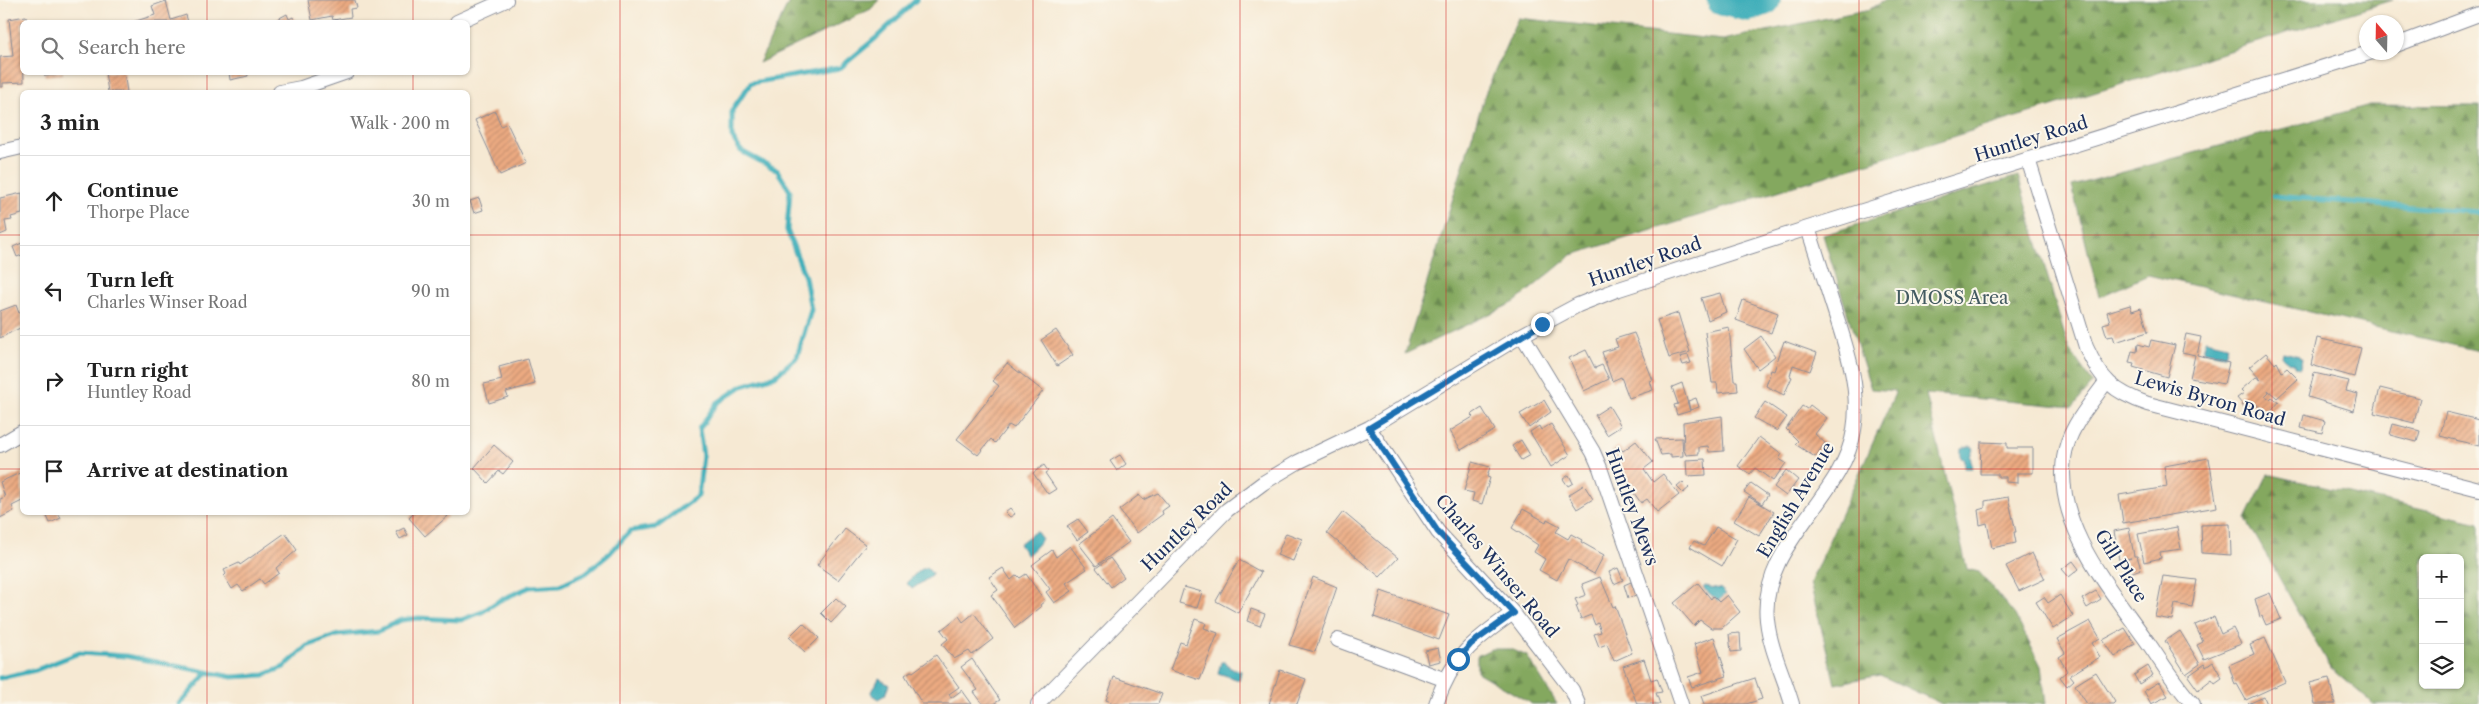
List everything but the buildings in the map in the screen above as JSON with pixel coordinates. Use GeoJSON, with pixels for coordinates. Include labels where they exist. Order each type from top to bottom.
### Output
{"type":"FeatureCollection","features":[{"type":"Feature","properties":{"kind":"street"},"geometry":{"type":"LineString","coordinates":[[461,20],[506,0]]}},
{"type":"Feature","properties":{"kind":"street"},"geometry":{"type":"LineString","coordinates":[[2404,42],[2479,14]]}},
{"type":"Feature","properties":{"kind":"street","name":"Huntley Road"},"geometry":{"type":"LineString","coordinates":[[1038,704],[1227,510],[1263,483],[1298,462],[1369,428],[1522,335],[1578,305],[1616,290],[1808,228],[2359,56]]}},
{"type":"Feature","properties":{"kind":"street"},"geometry":{"type":"LineString","coordinates":[[290,90],[338,75]]}},
{"type":"Feature","properties":{"kind":"street"},"geometry":{"type":"LineString","coordinates":[[0,152],[20,147]]}},
{"type":"Feature","properties":{"kind":"street","name":"Lewis Byron Road"},"geometry":{"type":"LineString","coordinates":[[2028,159],[2086,347],[2094,366],[2106,382],[2131,398],[2148,404],[2479,489]]}},
{"type":"Feature","properties":{"kind":"street","name":"English Avenue"},"geometry":{"type":"LineString","coordinates":[[1792,704],[1772,644],[1767,620],[1770,584],[1784,551],[1839,469],[1848,452],[1854,432],[1856,411],[1855,384],[1850,360],[1808,228]]}},
{"type":"Feature","properties":{"kind":"street","name":"Huntley Mews"},"geometry":{"type":"LineString","coordinates":[[1522,335],[1600,468],[1681,704]]}},
{"type":"Feature","properties":{"kind":"street","name":"Gill Place"},"geometry":{"type":"LineString","coordinates":[[2106,382],[2068,439],[2064,459],[2064,480],[2068,505],[2084,548],[2184,695],[2193,704]]}},
{"type":"Feature","properties":{"kind":"street","name":"Charles Winser Road"},"geometry":{"type":"LineString","coordinates":[[1369,428],[1438,532],[1514,613],[1566,682],[1578,704]]}},
{"type":"Feature","properties":{"kind":"street"},"geometry":{"type":"LineString","coordinates":[[0,445],[20,433]]}},
{"type":"Feature","properties":{"kind":"street"},"geometry":{"type":"LineString","coordinates":[[1436,704],[1446,680],[1471,644],[1514,613]]}},
{"type":"Feature","properties":{"kind":"street"},"geometry":{"type":"LineString","coordinates":[[1338,640],[1446,680]]}},
{"type":"Feature","properties":{"kind":"green space"},"geometry":{"type":"Polygon","coordinates":[[[790,0],[879,0],[871,9],[759,63],[790,0]]]}},
{"type":"Feature","properties":{"kind":"green space"},"geometry":{"type":"Polygon","coordinates":[[[1886,0],[2393,0],[1572,255],[1515,302],[1405,354],[1485,94],[1518,18],[1723,40],[1870,9],[1886,0]]]}},
{"type":"Feature","properties":{"kind":"green space"},"geometry":{"type":"Polygon","coordinates":[[[2370,105],[2479,106],[2479,351],[2148,275],[2099,297],[2072,186],[2370,105]]]}},
{"type":"Feature","properties":{"kind":"green space","name":"DMOSS Area"},"geometry":{"type":"Polygon","coordinates":[[[2018,176],[2069,349],[2093,383],[2073,407],[1926,394],[1967,569],[1979,572],[2015,615],[2041,666],[2046,704],[1942,704],[1880,675],[1835,684],[1810,583],[1896,391],[1871,389],[1823,235],[2018,176]]]}},
{"type":"Feature","properties":{"kind":"green space"},"geometry":{"type":"Polygon","coordinates":[[[2268,474],[2479,523],[2479,704],[2373,704],[2329,666],[2246,519],[2268,474]]]}},
{"type":"Feature","properties":{"kind":"green space"},"geometry":{"type":"Polygon","coordinates":[[[1491,649],[1511,649],[1527,656],[1557,704],[1532,704],[1477,672],[1477,656],[1491,649]]]}},
{"type":"Feature","properties":{"kind":"water"},"geometry":{"type":"Polygon","coordinates":[[[2206,340],[2227,345],[2224,355],[2203,351],[2206,340]]]}},
{"type":"Feature","properties":{"kind":"water"},"geometry":{"type":"Polygon","coordinates":[[[2283,352],[2300,356],[2302,359],[2300,368],[2282,357],[2283,352]]]}},
{"type":"Feature","properties":{"kind":"water"},"geometry":{"type":"Polygon","coordinates":[[[1970,446],[1974,448],[1970,456],[1973,468],[1964,468],[1961,448],[1970,446]]]}},
{"type":"Feature","properties":{"kind":"water"},"geometry":{"type":"Polygon","coordinates":[[[1036,531],[1042,539],[1027,556],[1019,544],[1036,531]]]}},
{"type":"Feature","properties":{"kind":"water"},"geometry":{"type":"Polygon","coordinates":[[[926,567],[932,573],[930,577],[912,589],[906,583],[917,572],[926,567]]]}},
{"type":"Feature","properties":{"kind":"water"},"geometry":{"type":"Polygon","coordinates":[[[1705,586],[1721,589],[1726,594],[1718,601],[1703,588],[1705,586]]]}},
{"type":"Feature","properties":{"kind":"water"},"geometry":{"type":"Polygon","coordinates":[[[1221,662],[1226,662],[1230,668],[1241,671],[1239,680],[1218,673],[1221,662]]]}},
{"type":"Feature","properties":{"kind":"water"},"geometry":{"type":"Polygon","coordinates":[[[879,678],[889,685],[885,695],[878,699],[872,695],[872,692],[879,678]]]}},
{"type":"Feature","properties":{"kind":"waterway"},"geometry":{"type":"LineString","coordinates":[[0,678],[36,670],[79,653],[126,656],[232,677],[264,675],[284,667],[307,646],[338,635],[379,631],[401,620],[419,618],[461,620],[482,612],[500,600],[530,587],[560,585],[586,573],[609,554],[630,531],[656,527],[698,496],[703,456],[699,429],[717,403],[742,386],[775,376],[797,357],[811,310],[805,277],[787,230],[790,191],[777,170],[741,151],[732,137],[732,110],[751,83],[840,68],[876,38],[916,0]]}},
{"type":"Feature","properties":{"kind":"waterway"},"geometry":{"type":"LineString","coordinates":[[1722,0],[1749,6],[1765,0]]}},
{"type":"Feature","properties":{"kind":"waterway"},"geometry":{"type":"LineString","coordinates":[[2273,196],[2479,212]]}},
{"type":"Feature","properties":{"kind":"waterway"},"geometry":{"type":"LineString","coordinates":[[180,704],[206,674]]}},
{"type":"Feature","properties":{"kind":"route"},"geometry":{"type":"LineString","coordinates":[[1458,659],[1471,644],[1514,613],[1464,563],[1438,532],[1369,428],[1542,324]]}}]}
